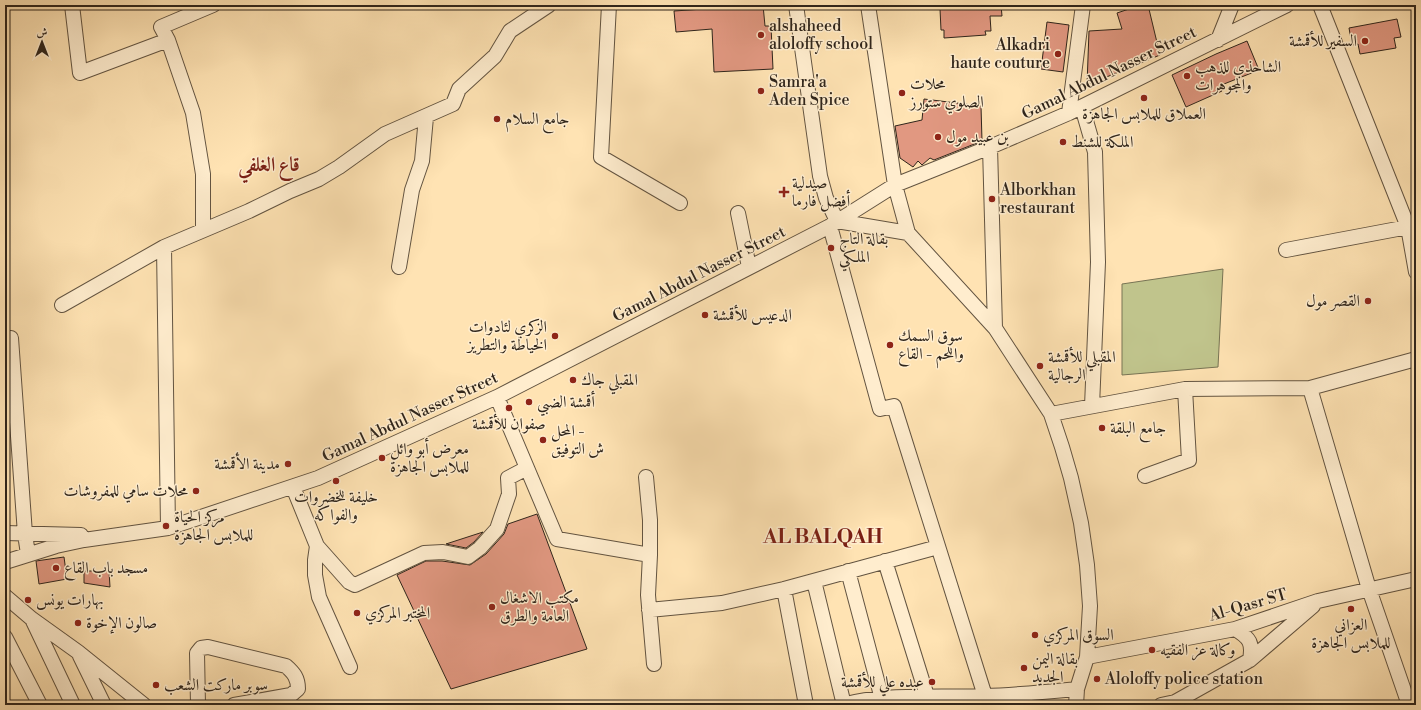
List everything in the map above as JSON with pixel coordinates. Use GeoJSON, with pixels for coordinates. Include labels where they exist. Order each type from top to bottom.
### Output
{"type":"FeatureCollection","features":[{"type":"Feature","properties":{"kind":"street"},"geometry":{"type":"LineString","coordinates":[[72,5],[80,73],[168,40]]}},
{"type":"Feature","properties":{"kind":"street"},"geometry":{"type":"LineString","coordinates":[[204,230],[203,174],[193,113],[168,40],[161,27],[213,5]]}},
{"type":"Feature","properties":{"kind":"street"},"geometry":{"type":"LineString","coordinates":[[62,305],[164,246],[248,211],[319,179],[339,167],[385,134],[453,104],[460,89],[495,56],[510,31],[549,5]]}},
{"type":"Feature","properties":{"kind":"street"},"geometry":{"type":"LineString","coordinates":[[609,5],[601,157],[680,203]]}},
{"type":"Feature","properties":{"kind":"street"},"geometry":{"type":"LineString","coordinates":[[796,5],[820,176],[880,409],[894,406],[985,696]]}},
{"type":"Feature","properties":{"kind":"street"},"geometry":{"type":"LineString","coordinates":[[868,5],[895,185],[908,233],[995,328],[1051,414],[1071,478],[1082,530],[1087,565],[1090,606],[1087,657],[1077,689],[1076,705]]}},
{"type":"Feature","properties":{"kind":"street"},"geometry":{"type":"LineString","coordinates":[[1083,5],[1076,110],[1095,152],[1098,262],[1092,406]]}},
{"type":"Feature","properties":{"kind":"street"},"geometry":{"type":"LineString","coordinates":[[1218,40],[1232,5]]}},
{"type":"Feature","properties":{"kind":"street","name":"Gamal Abdul Nasser Street"},"geometry":{"type":"LineString","coordinates":[[5,562],[28,554],[84,540],[168,528],[318,478],[497,397],[833,223],[895,185],[990,147],[1076,110],[1287,5]]}},
{"type":"Feature","properties":{"kind":"street"},"geometry":{"type":"LineString","coordinates":[[1320,5],[1408,227],[1416,272]]}},
{"type":"Feature","properties":{"kind":"street"},"geometry":{"type":"LineString","coordinates":[[399,267],[412,190],[422,161],[426,117]]}},
{"type":"Feature","properties":{"kind":"street"},"geometry":{"type":"LineString","coordinates":[[990,147],[995,328]]}},
{"type":"Feature","properties":{"kind":"street"},"geometry":{"type":"LineString","coordinates":[[738,214],[749,267]]}},
{"type":"Feature","properties":{"kind":"street"},"geometry":{"type":"LineString","coordinates":[[833,223],[908,233]]}},
{"type":"Feature","properties":{"kind":"street"},"geometry":{"type":"LineString","coordinates":[[1286,250],[1408,227]]}},
{"type":"Feature","properties":{"kind":"street"},"geometry":{"type":"LineString","coordinates":[[164,246],[168,528]]}},
{"type":"Feature","properties":{"kind":"street"},"geometry":{"type":"LineString","coordinates":[[11,338],[25,534],[28,554]]}},
{"type":"Feature","properties":{"kind":"street"},"geometry":{"type":"LineString","coordinates":[[1051,414],[1185,389],[1310,388],[1416,359]]}},
{"type":"Feature","properties":{"kind":"street"},"geometry":{"type":"LineString","coordinates":[[1310,388],[1369,589],[1409,705]]}},
{"type":"Feature","properties":{"kind":"street"},"geometry":{"type":"LineString","coordinates":[[1145,476],[1189,460],[1185,389]]}},
{"type":"Feature","properties":{"kind":"street"},"geometry":{"type":"LineString","coordinates":[[497,397],[557,539],[650,555]]}},
{"type":"Feature","properties":{"kind":"street"},"geometry":{"type":"LineString","coordinates":[[293,487],[317,546],[349,582],[355,585],[424,553],[444,552],[468,557],[480,548],[497,529],[509,494],[508,478],[527,468]]}},
{"type":"Feature","properties":{"kind":"street"},"geometry":{"type":"LineString","coordinates":[[646,477],[650,520],[648,595],[654,664]]}},
{"type":"Feature","properties":{"kind":"street","name":"Gamal Abdul Nasser Street"},"geometry":{"type":"LineString","coordinates":[[5,534],[113,536]]}},
{"type":"Feature","properties":{"kind":"street"},"geometry":{"type":"LineString","coordinates":[[317,546],[315,575],[318,597],[350,667]]}},
{"type":"Feature","properties":{"kind":"street"},"geometry":{"type":"LineString","coordinates":[[649,610],[722,603],[784,589],[938,547]]}},
{"type":"Feature","properties":{"kind":"street"},"geometry":{"type":"LineString","coordinates":[[885,561],[927,696]]}},
{"type":"Feature","properties":{"kind":"street"},"geometry":{"type":"LineString","coordinates":[[848,571],[882,699]]}},
{"type":"Feature","properties":{"kind":"street","name":"Al-Qasr ST"},"geometry":{"type":"LineString","coordinates":[[1087,657],[1235,629],[1318,602],[1416,579]]}},
{"type":"Feature","properties":{"kind":"street"},"geometry":{"type":"LineString","coordinates":[[814,581],[843,705],[858,701],[882,699],[927,696],[985,696],[1077,689]]}},
{"type":"Feature","properties":{"kind":"street"},"geometry":{"type":"LineString","coordinates":[[784,589],[806,705]]}},
{"type":"Feature","properties":{"kind":"street"},"geometry":{"type":"LineString","coordinates":[[5,596],[32,620],[78,652],[144,705]]}},
{"type":"Feature","properties":{"kind":"street"},"geometry":{"type":"LineString","coordinates":[[1161,705],[1175,702],[1250,660],[1318,602]]}},
{"type":"Feature","properties":{"kind":"street"},"geometry":{"type":"LineString","coordinates":[[32,620],[73,705]]}},
{"type":"Feature","properties":{"kind":"street"},"geometry":{"type":"LineString","coordinates":[[1235,629],[1244,634],[1250,640],[1252,651],[1250,660]]}},
{"type":"Feature","properties":{"kind":"street"},"geometry":{"type":"LineString","coordinates":[[5,637],[40,705]]}},
{"type":"Feature","properties":{"kind":"street"},"geometry":{"type":"LineString","coordinates":[[198,705],[197,653],[201,648],[208,647],[286,666],[293,672],[298,680],[298,689],[291,695],[234,705]]}},
{"type":"Feature","properties":{"kind":"street"},"geometry":{"type":"LineString","coordinates":[[78,652],[104,705]]}},
{"type":"Feature","properties":{"kind":"green space"},"geometry":{"type":"Polygon","coordinates":[[[1223,269],[1218,367],[1122,375],[1122,284],[1223,269]]]}},
{"type":"Feature","properties":{"kind":"building"},"geometry":{"type":"Polygon","coordinates":[[[763,5],[765,26],[771,26],[773,69],[714,72],[712,29],[676,32],[674,11],[763,5]]]}},
{"type":"Feature","properties":{"kind":"building"},"geometry":{"type":"Polygon","coordinates":[[[976,5],[1001,5],[1002,16],[990,16],[991,31],[985,31],[986,35],[944,38],[944,30],[941,30],[940,9],[976,7],[976,5]]]}},
{"type":"Feature","properties":{"kind":"building"},"geometry":{"type":"Polygon","coordinates":[[[1141,5],[1148,5],[1160,55],[1087,85],[1089,31],[1122,29],[1117,13],[1141,5]]]}},
{"type":"Feature","properties":{"kind":"building"},"geometry":{"type":"Polygon","coordinates":[[[1397,19],[1401,37],[1394,38],[1396,48],[1360,54],[1358,44],[1352,45],[1349,28],[1397,19]]]}},
{"type":"Feature","properties":{"kind":"building"},"geometry":{"type":"Polygon","coordinates":[[[1047,22],[1069,25],[1063,72],[1041,69],[1047,22]]]}},
{"type":"Feature","properties":{"kind":"building"},"geometry":{"type":"Polygon","coordinates":[[[1247,41],[1259,70],[1219,86],[1222,91],[1186,107],[1172,75],[1247,41]]]}},
{"type":"Feature","properties":{"kind":"building","name":"بن عبيد مول"},"geometry":{"type":"Polygon","coordinates":[[[924,99],[981,106],[982,141],[934,160],[930,158],[922,165],[918,161],[913,167],[900,158],[895,126],[922,120],[924,99]]]}},
{"type":"Feature","properties":{"kind":"building","name":"مكتب الاشغال العامة والطرق"},"geometry":{"type":"Polygon","coordinates":[[[537,514],[587,649],[451,689],[397,575],[426,561],[442,561],[470,565],[486,554],[504,534],[508,524],[537,514]]]}},
{"type":"Feature","properties":{"kind":"building"},"geometry":{"type":"Polygon","coordinates":[[[483,532],[466,548],[446,544],[483,532]]]}},
{"type":"Feature","properties":{"kind":"building"},"geometry":{"type":"Polygon","coordinates":[[[64,557],[67,579],[39,584],[36,561],[64,557]]]}},
{"type":"Feature","properties":{"kind":"building"},"geometry":{"type":"Polygon","coordinates":[[[84,571],[109,571],[110,587],[84,583],[84,571]]]}},
{"type":"Feature","properties":{"kind":"place","name":"alshaheed aloloffy school"},"geometry":{"type":"Point","coordinates":[761,35]}},
{"type":"Feature","properties":{"kind":"place","name":"السفير للأقمشة"},"geometry":{"type":"Point","coordinates":[1365,41]}},
{"type":"Feature","properties":{"kind":"place","name":"Alkadri haute couture"},"geometry":{"type":"Point","coordinates":[1058,54]}},
{"type":"Feature","properties":{"kind":"place","name":"الشاحذي للذهب والمجوهرات"},"geometry":{"type":"Point","coordinates":[1187,76]}},
{"type":"Feature","properties":{"kind":"place","name":"Samra'a Aden Spice"},"geometry":{"type":"Point","coordinates":[761,91]}},
{"type":"Feature","properties":{"kind":"place","name":"محلات الصلوي ستورز"},"geometry":{"type":"Point","coordinates":[902,93]}},
{"type":"Feature","properties":{"kind":"place","name":"العملاق للملابس الجاهزة"},"geometry":{"type":"Point","coordinates":[1144,98]}},
{"type":"Feature","properties":{"kind":"place","name":"جامع السلام"},"geometry":{"type":"Point","coordinates":[497,119]}},
{"type":"Feature","properties":{"kind":"place","name":"بن عبيد مول"},"geometry":{"type":"Point","coordinates":[938,137]}},
{"type":"Feature","properties":{"kind":"place","name":"الملكة للشنط"},"geometry":{"type":"Point","coordinates":[1063,142]}},
{"type":"Feature","properties":{"kind":"place","name":"صيدلية أفضل فارما"},"geometry":{"type":"Point","coordinates":[784,192]}},
{"type":"Feature","properties":{"kind":"place","name":"Alborkhan restaurant"},"geometry":{"type":"Point","coordinates":[992,199]}},
{"type":"Feature","properties":{"kind":"place","name":"بقالة التاج الملكي"},"geometry":{"type":"Point","coordinates":[831,248]}},
{"type":"Feature","properties":{"kind":"place","name":"القصر مول"},"geometry":{"type":"Point","coordinates":[1368,301]}},
{"type":"Feature","properties":{"kind":"place","name":"الدعيس للأقمشة"},"geometry":{"type":"Point","coordinates":[705,315]}},
{"type":"Feature","properties":{"kind":"place","name":"الزكري لئادوات الخياطة والتطريز"},"geometry":{"type":"Point","coordinates":[555,336]}},
{"type":"Feature","properties":{"kind":"place","name":"سوق السمك واللحم - القاع"},"geometry":{"type":"Point","coordinates":[890,345]}},
{"type":"Feature","properties":{"kind":"place","name":"المقبلي للأقمشة الرجالية"},"geometry":{"type":"Point","coordinates":[1040,366]}},
{"type":"Feature","properties":{"kind":"place","name":"المقبلي جاك"},"geometry":{"type":"Point","coordinates":[573,380]}},
{"type":"Feature","properties":{"kind":"place","name":"أقمشة الضبي"},"geometry":{"type":"Point","coordinates":[529,402]}},
{"type":"Feature","properties":{"kind":"place","name":"صفوان للأقمشة"},"geometry":{"type":"Point","coordinates":[509,408]}},
{"type":"Feature","properties":{"kind":"place","name":"جامع البلقة"},"geometry":{"type":"Point","coordinates":[1102,428]}},
{"type":"Feature","properties":{"kind":"place","name":"المحل - ش التوفيق"},"geometry":{"type":"Point","coordinates":[543,440]}},
{"type":"Feature","properties":{"kind":"place","name":"معرض أبو وائل للملابس الجاهزة"},"geometry":{"type":"Point","coordinates":[382,458]}},
{"type":"Feature","properties":{"kind":"place","name":"مدينة الأقمشة"},"geometry":{"type":"Point","coordinates":[288,464]}},
{"type":"Feature","properties":{"kind":"place","name":"خليفة للخضروات والفواكه"},"geometry":{"type":"Point","coordinates":[336,481]}},
{"type":"Feature","properties":{"kind":"place","name":"محلات سامي للمفروشات"},"geometry":{"type":"Point","coordinates":[196,491]}},
{"type":"Feature","properties":{"kind":"place","name":"مركز الحياة للملابس الجاهزة"},"geometry":{"type":"Point","coordinates":[166,526]}},
{"type":"Feature","properties":{"kind":"place","name":"مسجد باب القاع"},"geometry":{"type":"Point","coordinates":[56,568]}},
{"type":"Feature","properties":{"kind":"place","name":"بهارات يونس"},"geometry":{"type":"Point","coordinates":[28,600]}},
{"type":"Feature","properties":{"kind":"place","name":"مكتب الاشغال العامة والطرق"},"geometry":{"type":"Point","coordinates":[492,607]}},
{"type":"Feature","properties":{"kind":"place","name":"العزاني للملابس الجاهزة"},"geometry":{"type":"Point","coordinates":[1351,609]}},
{"type":"Feature","properties":{"kind":"place","name":"المختبر المركزي"},"geometry":{"type":"Point","coordinates":[357,613]}},
{"type":"Feature","properties":{"kind":"place","name":"صالون الإخوة"},"geometry":{"type":"Point","coordinates":[78,623]}},
{"type":"Feature","properties":{"kind":"place","name":"السوق المركزي"},"geometry":{"type":"Point","coordinates":[1035,635]}},
{"type":"Feature","properties":{"kind":"place","name":"وكالة عز الفقيه"},"geometry":{"type":"Point","coordinates":[1152,650]}},
{"type":"Feature","properties":{"kind":"place","name":"بقالة اليمن الجديد"},"geometry":{"type":"Point","coordinates":[1024,668]}},
{"type":"Feature","properties":{"kind":"place","name":"Aloloffy police station"},"geometry":{"type":"Point","coordinates":[1097,679]}},
{"type":"Feature","properties":{"kind":"place","name":"عبده علي للأقمشة"},"geometry":{"type":"Point","coordinates":[932,682]}},
{"type":"Feature","properties":{"kind":"place","name":"سوبر ماركت الشعب"},"geometry":{"type":"Point","coordinates":[156,685]}},
{"type":"Feature","properties":{"kind":"district","name":"قاع الغلفي"},"geometry":{"type":"Point","coordinates":[269,165]}},
{"type":"Feature","properties":{"kind":"district","name":"AL BALQAH"},"geometry":{"type":"Point","coordinates":[823,537]}}]}
